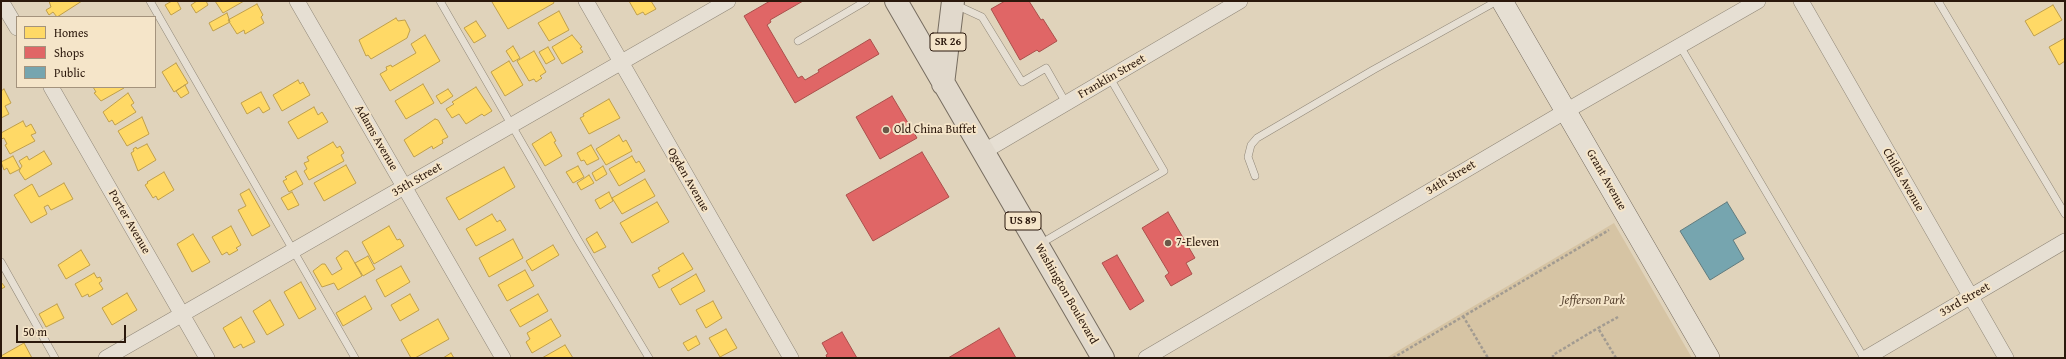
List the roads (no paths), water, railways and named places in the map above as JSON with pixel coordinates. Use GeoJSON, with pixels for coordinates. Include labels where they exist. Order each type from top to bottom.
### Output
{"type":"FeatureCollection","features":[{"type":"Feature","properties":{"kind":"main road","name":"Washington Boulevard"},"geometry":{"type":"LineString","coordinates":[[896,1],[1103,358]]}},
{"type":"Feature","properties":{"kind":"main road","name":"SR 26"},"geometry":{"type":"LineString","coordinates":[[943,84],[952,2]]}},
{"type":"Feature","properties":{"kind":"street"},"geometry":{"type":"LineString","coordinates":[[1,1],[16,26]]}},
{"type":"Feature","properties":{"kind":"street","name":"Adams Avenue"},"geometry":{"type":"LineString","coordinates":[[297,1],[503,358]]}},
{"type":"Feature","properties":{"kind":"street","name":"Ogden Avenue"},"geometry":{"type":"LineString","coordinates":[[586,1],[791,358]]}},
{"type":"Feature","properties":{"kind":"street","name":"35th Street"},"geometry":{"type":"LineString","coordinates":[[106,358],[728,1]]}},
{"type":"Feature","properties":{"kind":"street","name":"Franklin Street"},"geometry":{"type":"LineString","coordinates":[[983,152],[1240,1]]}},
{"type":"Feature","properties":{"kind":"street","name":"Grant Avenue"},"geometry":{"type":"LineString","coordinates":[[1502,1],[1709,358]]}},
{"type":"Feature","properties":{"kind":"street","name":"34th Street"},"geometry":{"type":"LineString","coordinates":[[1146,358],[1566,110],[1758,1]]}},
{"type":"Feature","properties":{"kind":"street","name":"Childs Avenue"},"geometry":{"type":"LineString","coordinates":[[1801,1],[2006,358]]}},
{"type":"Feature","properties":{"kind":"street","name":"Porter Avenue"},"geometry":{"type":"LineString","coordinates":[[52,88],[207,358]]}},
{"type":"Feature","properties":{"kind":"street","name":"33rd Street"},"geometry":{"type":"LineString","coordinates":[[1865,358],[2065,241]]}},
{"type":"Feature","properties":{"kind":"lane"},"geometry":{"type":"LineString","coordinates":[[150,1],[355,358]]}},
{"type":"Feature","properties":{"kind":"lane"},"geometry":{"type":"LineString","coordinates":[[440,1],[511,125],[649,358]]}},
{"type":"Feature","properties":{"kind":"lane"},"geometry":{"type":"LineString","coordinates":[[798,41],[866,1]]}},
{"type":"Feature","properties":{"kind":"lane"},"geometry":{"type":"LineString","coordinates":[[1255,176],[1248,157],[1252,145],[1257,138],[1373,70],[1497,1]]}},
{"type":"Feature","properties":{"kind":"lane"},"geometry":{"type":"LineString","coordinates":[[1938,1],[2065,214]]}},
{"type":"Feature","properties":{"kind":"lane"},"geometry":{"type":"LineString","coordinates":[[952,2],[982,17],[1022,82],[1046,68],[1066,103]]}},
{"type":"Feature","properties":{"kind":"lane"},"geometry":{"type":"LineString","coordinates":[[1680,46],[1865,358]]}},
{"type":"Feature","properties":{"kind":"lane"},"geometry":{"type":"LineString","coordinates":[[1037,245],[1164,171],[1110,78]]}},
{"type":"Feature","properties":{"kind":"lane"},"geometry":{"type":"LineString","coordinates":[[1,262],[55,358]]}},
{"type":"Feature","properties":{"kind":"place","name":"Old China Buffet"},"geometry":{"type":"Point","coordinates":[886,130]}},
{"type":"Feature","properties":{"kind":"place","name":"7-Eleven"},"geometry":{"type":"Point","coordinates":[1168,243]}},
{"type":"Feature","properties":{"kind":"park label","name":"Jefferson Park"},"geometry":{"type":"Point","coordinates":[1593,301]}}]}
